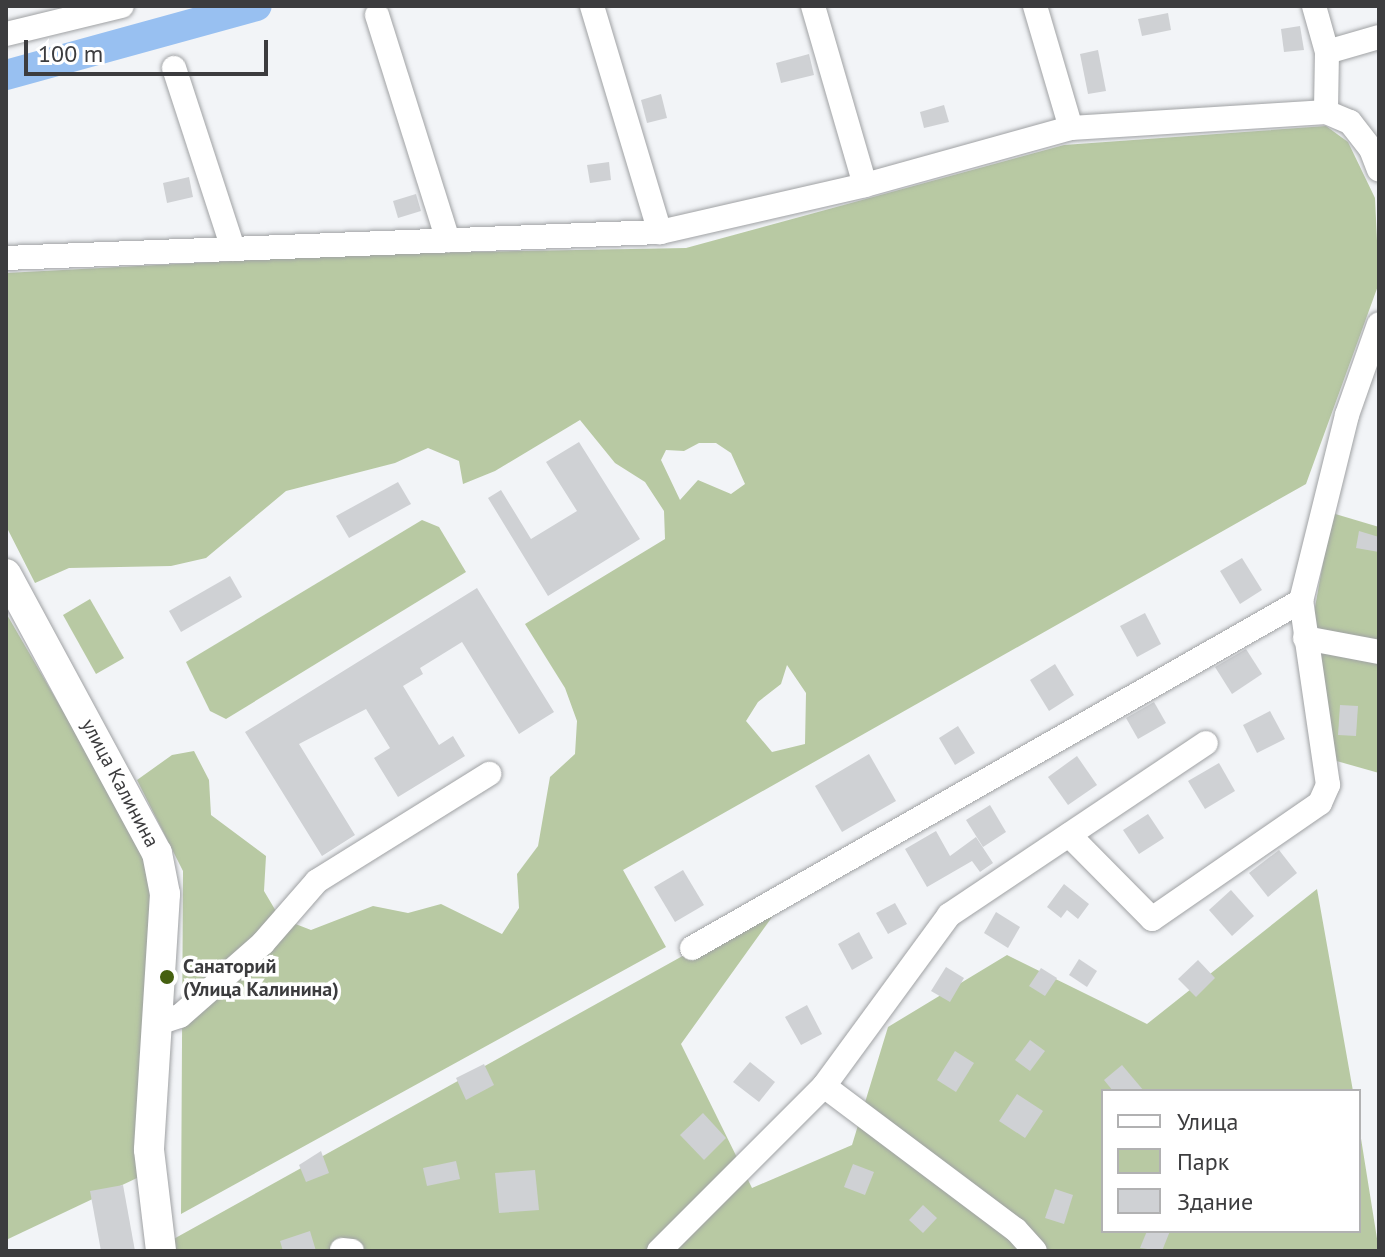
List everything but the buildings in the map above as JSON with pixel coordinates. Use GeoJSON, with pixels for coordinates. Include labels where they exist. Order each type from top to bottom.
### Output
{"type":"FeatureCollection","features":[{"type":"Feature","properties":{"kind":"main road","name":"улица Калинина"},"geometry":{"type":"LineString","coordinates":[[6,574],[157,853],[165,894],[149,1150],[161,1251]]}},
{"type":"Feature","properties":{"kind":"street"},"geometry":{"type":"LineString","coordinates":[[6,34],[122,6]]}},
{"type":"Feature","properties":{"kind":"street"},"geometry":{"type":"LineString","coordinates":[[592,6],[660,232]]}},
{"type":"Feature","properties":{"kind":"street"},"geometry":{"type":"LineString","coordinates":[[813,6],[865,185]]}},
{"type":"Feature","properties":{"kind":"street"},"geometry":{"type":"LineString","coordinates":[[1035,6],[1071,128]]}},
{"type":"Feature","properties":{"kind":"street"},"geometry":{"type":"LineString","coordinates":[[1314,6],[1327,52],[1326,112]]}},
{"type":"Feature","properties":{"kind":"street"},"geometry":{"type":"LineString","coordinates":[[377,15],[448,240]]}},
{"type":"Feature","properties":{"kind":"street"},"geometry":{"type":"LineString","coordinates":[[1327,52],[1379,37]]}},
{"type":"Feature","properties":{"kind":"street"},"geometry":{"type":"LineString","coordinates":[[174,68],[233,249]]}},
{"type":"Feature","properties":{"kind":"street"},"geometry":{"type":"LineString","coordinates":[[6,258],[660,232],[865,185],[1071,128],[1326,112],[1368,127],[1379,170]]}},
{"type":"Feature","properties":{"kind":"street"},"geometry":{"type":"LineString","coordinates":[[1069,835],[1152,919],[1320,803],[1328,785],[1301,601],[1347,415],[1379,324]]}},
{"type":"Feature","properties":{"kind":"street"},"geometry":{"type":"LineString","coordinates":[[692,948],[1301,601]]}},
{"type":"Feature","properties":{"kind":"street"},"geometry":{"type":"LineString","coordinates":[[1305,638],[1379,652]]}},
{"type":"Feature","properties":{"kind":"street"},"geometry":{"type":"LineString","coordinates":[[659,1251],[824,1086],[949,915],[1206,743]]}},
{"type":"Feature","properties":{"kind":"street"},"geometry":{"type":"LineString","coordinates":[[158,1023],[180,1016],[263,943],[317,881],[489,774]]}},
{"type":"Feature","properties":{"kind":"street"},"geometry":{"type":"LineString","coordinates":[[824,1086],[1016,1230],[1035,1251]]}},
{"type":"Feature","properties":{"kind":"green space"},"geometry":{"type":"Polygon","coordinates":[[[1326,126],[1348,142],[1375,198],[1379,283],[1306,484],[623,870],[666,947],[181,1214],[183,871],[137,780],[172,755],[194,751],[209,780],[211,815],[266,856],[264,891],[280,918],[311,930],[373,906],[408,913],[441,904],[502,934],[519,908],[517,874],[538,846],[550,777],[575,754],[577,721],[565,688],[525,624],[665,539],[664,511],[645,482],[615,463],[580,420],[495,471],[463,484],[459,461],[428,448],[395,463],[286,491],[206,558],[171,566],[69,568],[35,583],[6,526],[6,273],[367,254],[686,248],[1064,145],[1326,126]],[[699,443],[684,451],[666,450],[661,460],[680,500],[698,480],[731,494],[745,484],[731,453],[716,443],[699,443]],[[787,665],[781,684],[758,702],[746,721],[772,752],[805,744],[806,693],[787,665]]]}},
{"type":"Feature","properties":{"kind":"green space"},"geometry":{"type":"Polygon","coordinates":[[[1332,513],[1379,527],[1379,773],[1333,760],[1308,646],[1332,513]]]}},
{"type":"Feature","properties":{"kind":"green space"},"geometry":{"type":"Polygon","coordinates":[[[422,520],[439,527],[466,572],[226,719],[210,711],[186,662],[422,520]]]}},
{"type":"Feature","properties":{"kind":"green space"},"geometry":{"type":"Polygon","coordinates":[[[90,599],[124,658],[96,674],[63,615],[90,599]]]}},
{"type":"Feature","properties":{"kind":"green space"},"geometry":{"type":"Polygon","coordinates":[[[6,613],[143,849],[156,888],[137,1178],[6,1240],[6,613]]]}},
{"type":"Feature","properties":{"kind":"green space"},"geometry":{"type":"Polygon","coordinates":[[[1317,889],[1353,1089],[1101,1089],[1101,1233],[1361,1233],[1361,1138],[1379,1251],[172,1251],[170,1241],[785,899],[681,1044],[752,1188],[852,1145],[888,1027],[1007,955],[1147,1024],[1317,889]]]}},
{"type":"Feature","properties":{"kind":"waterway"},"geometry":{"type":"LineString","coordinates":[[6,75],[257,6]]}},
{"type":"Feature","properties":{"kind":"place","name":"Санаторий (Улица Калинина)"},"geometry":{"type":"Point","coordinates":[167,977]}}]}
